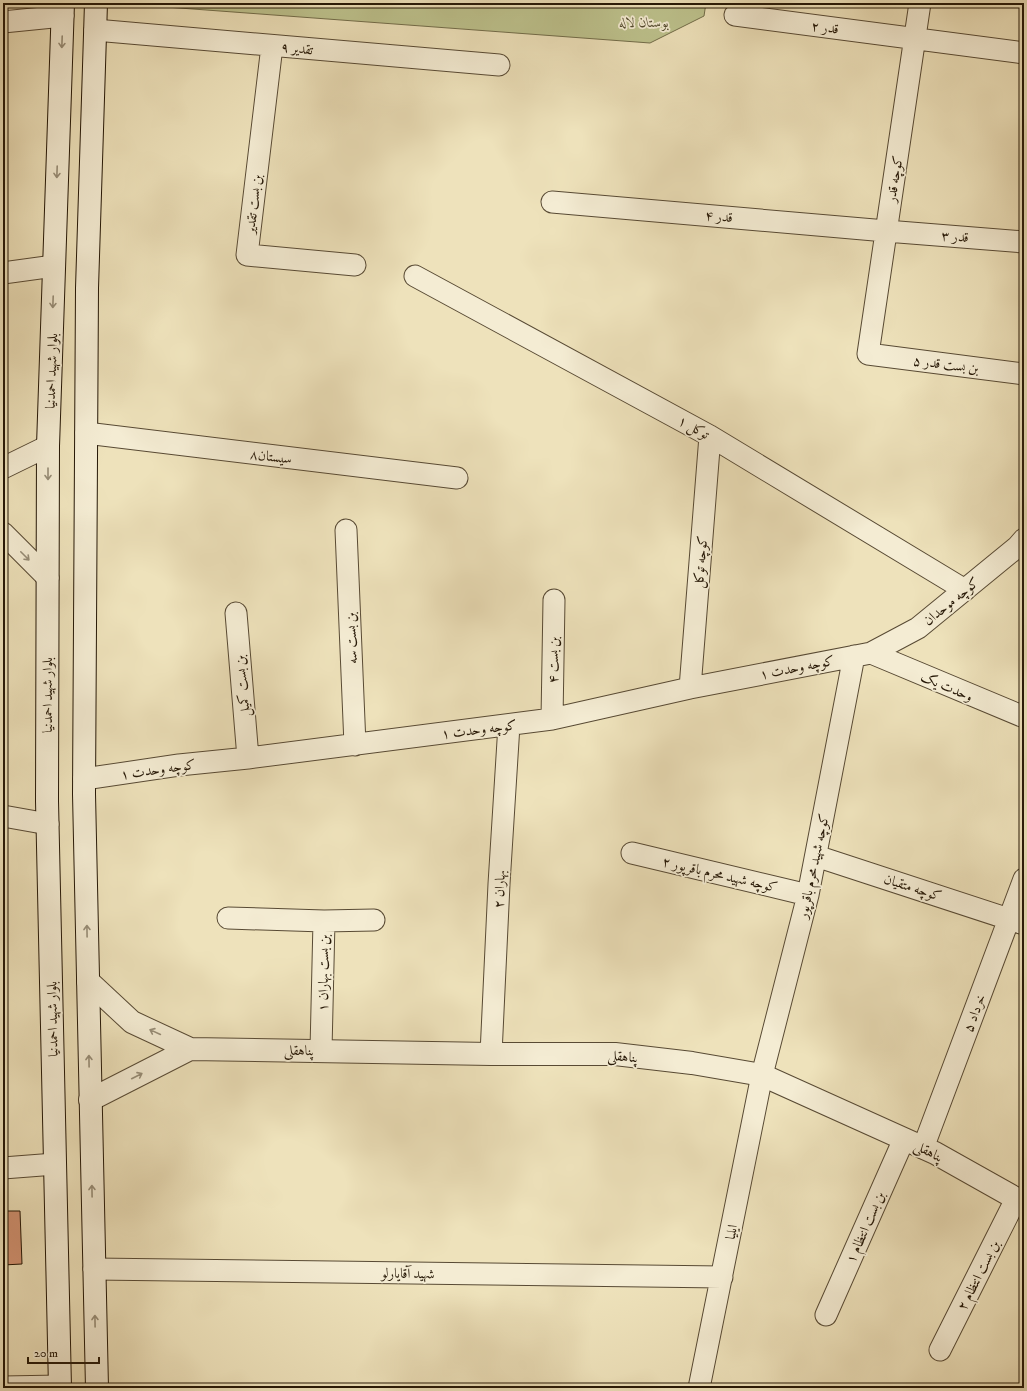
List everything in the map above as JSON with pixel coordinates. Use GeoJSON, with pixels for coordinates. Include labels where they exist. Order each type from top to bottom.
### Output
{"type":"FeatureCollection","features":[{"type":"Feature","properties":{"kind":"main road"},"geometry":{"type":"LineString","coordinates":[[96,3],[87,288],[84,779],[96,1388]]}},
{"type":"Feature","properties":{"kind":"main road","name":"بلوار شهید احمدنیا"},"geometry":{"type":"LineString","coordinates":[[60,1387],[48,824],[48,446],[63,9]]}},
{"type":"Feature","properties":{"kind":"main road","name":"پناهقلی"},"geometry":{"type":"LineString","coordinates":[[88,981],[132,1022],[190,1049],[491,1054],[615,1054],[762,1075],[935,1153],[1020,1201]]}},
{"type":"Feature","properties":{"kind":"main road","name":"پناهقلی"},"geometry":{"type":"LineString","coordinates":[[90,1100],[190,1049]]}},
{"type":"Feature","properties":{"kind":"street","name":"کوچه قدر"},"geometry":{"type":"LineString","coordinates":[[868,354],[920,3]]}},
{"type":"Feature","properties":{"kind":"street"},"geometry":{"type":"LineString","coordinates":[[3,22],[63,9]]}},
{"type":"Feature","properties":{"kind":"street","name":"قدر ۲"},"geometry":{"type":"LineString","coordinates":[[735,15],[1024,53]]}},
{"type":"Feature","properties":{"kind":"street","name":"۹ تقدیر"},"geometry":{"type":"LineString","coordinates":[[95,30],[499,65]]}},
{"type":"Feature","properties":{"kind":"street","name":"بن بست تقدیر"},"geometry":{"type":"LineString","coordinates":[[272,46],[247,255],[355,266]]}},
{"type":"Feature","properties":{"kind":"street","name":"قدر ۴"},"geometry":{"type":"LineString","coordinates":[[552,202],[886,231]]}},
{"type":"Feature","properties":{"kind":"street","name":"قدر ۳"},"geometry":{"type":"LineString","coordinates":[[886,231],[1024,242]]}},
{"type":"Feature","properties":{"kind":"street"},"geometry":{"type":"LineString","coordinates":[[3,273],[54,266]]}},
{"type":"Feature","properties":{"kind":"street","name":"توکل ۱"},"geometry":{"type":"LineString","coordinates":[[415,276],[710,436],[966,590]]}},
{"type":"Feature","properties":{"kind":"street","name":"بن بست قدر ۵"},"geometry":{"type":"LineString","coordinates":[[868,354],[1024,374]]}},
{"type":"Feature","properties":{"kind":"street","name":"سیستان۸"},"geometry":{"type":"LineString","coordinates":[[86,433],[457,478]]}},
{"type":"Feature","properties":{"kind":"street","name":"کوچه توکل"},"geometry":{"type":"LineString","coordinates":[[690,688],[710,436]]}},
{"type":"Feature","properties":{"kind":"street"},"geometry":{"type":"LineString","coordinates":[[3,468],[48,446]]}},
{"type":"Feature","properties":{"kind":"street","name":"بن بست سه"},"geometry":{"type":"LineString","coordinates":[[346,530],[355,745]]}},
{"type":"Feature","properties":{"kind":"street"},"geometry":{"type":"LineString","coordinates":[[3,533],[48,578]]}},
{"type":"Feature","properties":{"kind":"street","name":"کوچه موحدان"},"geometry":{"type":"LineString","coordinates":[[862,654],[918,628],[1022,545]]}},
{"type":"Feature","properties":{"kind":"street","name":"بن بست ۴"},"geometry":{"type":"LineString","coordinates":[[552,719],[554,600]]}},
{"type":"Feature","properties":{"kind":"street","name":"بن بست کمیل"},"geometry":{"type":"LineString","coordinates":[[236,613],[248,758]]}},
{"type":"Feature","properties":{"kind":"street","name":"کوچه وحدت ۱"},"geometry":{"type":"LineString","coordinates":[[84,779],[179,765],[355,745],[552,719],[690,688],[862,654]]}},
{"type":"Feature","properties":{"kind":"street","name":"وحدت یک"},"geometry":{"type":"LineString","coordinates":[[862,654],[1024,718]]}},
{"type":"Feature","properties":{"kind":"street","name":"کوچه شهید محرم باقرپور"},"geometry":{"type":"LineString","coordinates":[[762,1075],[808,895],[862,654]]}},
{"type":"Feature","properties":{"kind":"street","name":"بهاران ۲"},"geometry":{"type":"LineString","coordinates":[[491,1054],[499,884],[509,725]]}},
{"type":"Feature","properties":{"kind":"street"},"geometry":{"type":"LineString","coordinates":[[3,816],[48,824]]}},
{"type":"Feature","properties":{"kind":"street","name":"کوچه شهید محرم باقرپور ۲"},"geometry":{"type":"LineString","coordinates":[[632,853],[808,895]]}},
{"type":"Feature","properties":{"kind":"street","name":"کوچه متقیان"},"geometry":{"type":"LineString","coordinates":[[816,856],[1017,921]]}},
{"type":"Feature","properties":{"kind":"street","name":"خرداد ۵"},"geometry":{"type":"LineString","coordinates":[[914,1143],[1017,921],[1024,879]]}},
{"type":"Feature","properties":{"kind":"street","name":"بن بست بهاران ۱"},"geometry":{"type":"LineString","coordinates":[[228,918],[324,921],[321,1050]]}},
{"type":"Feature","properties":{"kind":"street"},"geometry":{"type":"LineString","coordinates":[[324,921],[374,920]]}},
{"type":"Feature","properties":{"kind":"street","name":"ایلیا"},"geometry":{"type":"LineString","coordinates":[[699,1388],[762,1075]]}},
{"type":"Feature","properties":{"kind":"street","name":"بن بست انتظام ۱"},"geometry":{"type":"LineString","coordinates":[[826,1315],[914,1143]]}},
{"type":"Feature","properties":{"kind":"street"},"geometry":{"type":"LineString","coordinates":[[3,1168],[55,1164]]}},
{"type":"Feature","properties":{"kind":"street","name":"بن بست انتظام ۲"},"geometry":{"type":"LineString","coordinates":[[940,1350],[1020,1201]]}},
{"type":"Feature","properties":{"kind":"street","name":"شهید آقایارلو"},"geometry":{"type":"LineString","coordinates":[[94,1269],[722,1277]]}},
{"type":"Feature","properties":{"kind":"street"},"geometry":{"type":"LineString","coordinates":[[3,1387],[60,1387]]}},
{"type":"Feature","properties":{"kind":"green space","name":"بوستان لاله"},"geometry":{"type":"Polygon","coordinates":[[[112,3],[706,3],[704,16],[650,43],[112,3]]]}},
{"type":"Feature","properties":{"kind":"building"},"geometry":{"type":"Polygon","coordinates":[[[3,1211],[20,1211],[22,1264],[3,1265],[3,1211]]]}}]}
